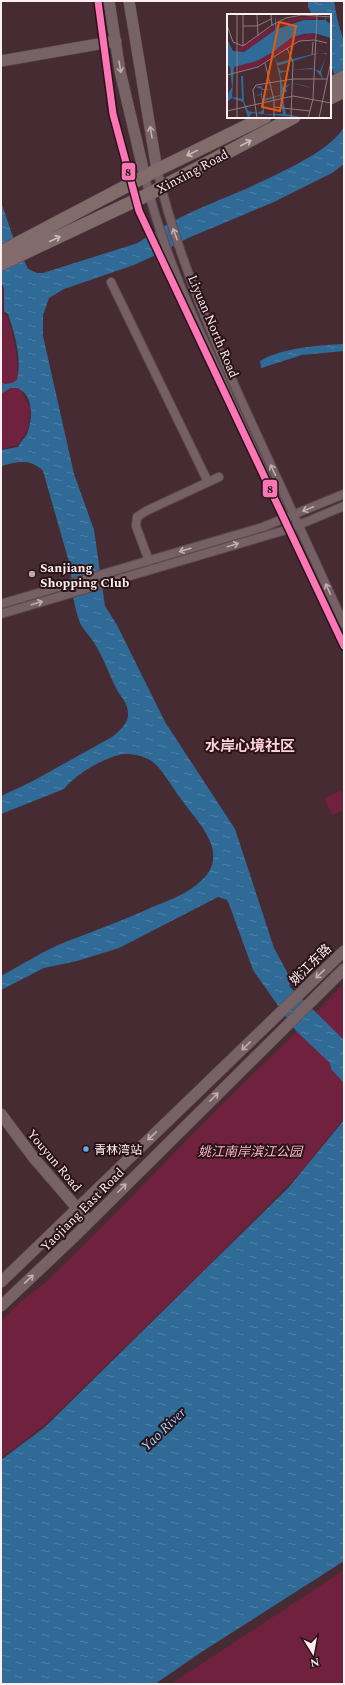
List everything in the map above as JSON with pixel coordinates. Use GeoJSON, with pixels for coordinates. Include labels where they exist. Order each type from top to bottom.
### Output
{"type":"FeatureCollection","features":[{"type":"Feature","properties":{"kind":"main road","name":"Liyuan North Road"},"geometry":{"type":"LineString","coordinates":[[109,1],[120,71],[145,177]]}},
{"type":"Feature","properties":{"kind":"main road","name":"Liyuan North Road"},"geometry":{"type":"LineString","coordinates":[[129,1],[157,170]]}},
{"type":"Feature","properties":{"kind":"main road"},"geometry":{"type":"LineString","coordinates":[[1,61],[116,41]]}},
{"type":"Feature","properties":{"kind":"main road"},"geometry":{"type":"LineString","coordinates":[[331,84],[344,77]]}},
{"type":"Feature","properties":{"kind":"main road"},"geometry":{"type":"LineString","coordinates":[[331,98],[344,91]]}},
{"type":"Feature","properties":{"kind":"main road","name":"Xinxing Road"},"geometry":{"type":"LineString","coordinates":[[1,264],[18,250],[157,170],[263,118]]}},
{"type":"Feature","properties":{"kind":"main road","name":"Xinxing Road"},"geometry":{"type":"LineString","coordinates":[[1,252],[18,250],[149,194],[292,118]]}},
{"type":"Feature","properties":{"kind":"main road","name":"姚江东路"},"geometry":{"type":"LineString","coordinates":[[274,1019],[344,951]]}},
{"type":"Feature","properties":{"kind":"main road","name":"姚江东路"},"geometry":{"type":"LineString","coordinates":[[283,1028],[344,969]]}},
{"type":"Feature","properties":{"kind":"main road","name":"Yaojiang East Road"},"geometry":{"type":"LineString","coordinates":[[1,1282],[274,1019]]}},
{"type":"Feature","properties":{"kind":"main road","name":"Yaojiang East Road"},"geometry":{"type":"LineString","coordinates":[[1,1306],[89,1222],[283,1028]]}},
{"type":"Feature","properties":{"kind":"main road","name":"Youyun Road"},"geometry":{"type":"LineString","coordinates":[[1,1114],[33,1157],[89,1222]]}},
{"type":"Feature","properties":{"kind":"street","name":"Liyuan North Road"},"geometry":{"type":"LineString","coordinates":[[157,170],[170,219],[205,316],[235,388],[344,624]]}},
{"type":"Feature","properties":{"kind":"street","name":"Liyuan North Road"},"geometry":{"type":"LineString","coordinates":[[145,177],[157,225],[190,311],[289,529],[344,644]]}},
{"type":"Feature","properties":{"kind":"street"},"geometry":{"type":"LineString","coordinates":[[111,282],[208,482]]}},
{"type":"Feature","properties":{"kind":"street"},"geometry":{"type":"LineString","coordinates":[[149,561],[136,526],[137,517],[146,511],[219,477]]}},
{"type":"Feature","properties":{"kind":"street"},"geometry":{"type":"LineString","coordinates":[[1,604],[263,527],[344,494]]}},
{"type":"Feature","properties":{"kind":"street"},"geometry":{"type":"LineString","coordinates":[[1,614],[299,526],[344,506]]}},
{"type":"Feature","properties":{"kind":"green space"},"geometry":{"type":"Polygon","coordinates":[[[1,284],[3,289],[3,312],[7,317],[11,328],[16,351],[18,372],[24,397],[30,407],[28,428],[25,435],[17,445],[1,449],[1,284]]]}},
{"type":"Feature","properties":{"kind":"green space"},"geometry":{"type":"Polygon","coordinates":[[[344,789],[344,810],[332,815],[324,798],[344,789]]]}},
{"type":"Feature","properties":{"kind":"green space","name":"姚江南岸滨江公园"},"geometry":{"type":"Polygon","coordinates":[[[343,985],[344,1118],[301,1172],[204,1270],[44,1426],[1,1458],[1,1321],[20,1302],[47,1281],[224,1102],[343,985]]]}},
{"type":"Feature","properties":{"kind":"green space"},"geometry":{"type":"Polygon","coordinates":[[[344,1570],[344,1680],[339,1684],[171,1684],[344,1570]]]}},
{"type":"Feature","properties":{"kind":"water"},"geometry":{"type":"Polygon","coordinates":[[[308,1],[334,1],[344,43],[344,99],[331,66],[331,14],[312,14],[308,7],[308,1]]]}},
{"type":"Feature","properties":{"kind":"water"},"geometry":{"type":"Polygon","coordinates":[[[344,127],[344,164],[332,173],[274,202],[188,238],[134,265],[64,289],[49,298],[43,315],[43,336],[74,474],[94,530],[105,606],[117,625],[165,722],[235,829],[274,948],[287,972],[290,987],[344,1040],[344,1083],[331,1069],[330,1063],[296,1031],[253,970],[229,904],[227,900],[218,897],[119,948],[77,961],[44,968],[1,990],[1,976],[42,953],[186,892],[202,880],[210,869],[213,859],[212,848],[202,827],[164,774],[151,761],[144,757],[135,755],[123,754],[107,759],[90,767],[69,783],[64,789],[1,814],[1,796],[31,782],[112,737],[127,720],[128,709],[116,688],[99,651],[80,623],[73,596],[71,569],[43,471],[33,464],[23,462],[1,466],[1,450],[18,447],[27,434],[31,408],[27,396],[18,388],[10,388],[1,394],[1,382],[7,384],[17,380],[19,363],[13,330],[8,314],[4,311],[4,288],[1,282],[1,202],[12,234],[28,269],[37,273],[43,273],[138,243],[181,217],[254,185],[299,163],[319,151],[334,139],[344,127]]]}},
{"type":"Feature","properties":{"kind":"water"},"geometry":{"type":"Polygon","coordinates":[[[344,344],[344,351],[302,355],[261,368],[260,361],[278,353],[312,346],[344,344]]]}},
{"type":"Feature","properties":{"kind":"water","name":"Yao River"},"geometry":{"type":"Polygon","coordinates":[[[344,1120],[344,1561],[203,1651],[155,1684],[1,1684],[1,1460],[45,1427],[289,1187],[344,1120]]]}},
{"type":"Feature","properties":{"kind":"transit line","name":"8"},"geometry":{"type":"LineString","coordinates":[[98,1],[113,114],[139,211],[344,646]]}},
{"type":"Feature","properties":{"kind":"place","name":"Sanjiang Shopping Club"},"geometry":{"type":"Point","coordinates":[32,574]}},
{"type":"Feature","properties":{"kind":"place","name":"青林湾站"},"geometry":{"type":"Point","coordinates":[86,1149]}},
{"type":"Feature","properties":{"kind":"district","name":"水岸心境社区"},"geometry":{"type":"Point","coordinates":[250,746]}}]}
